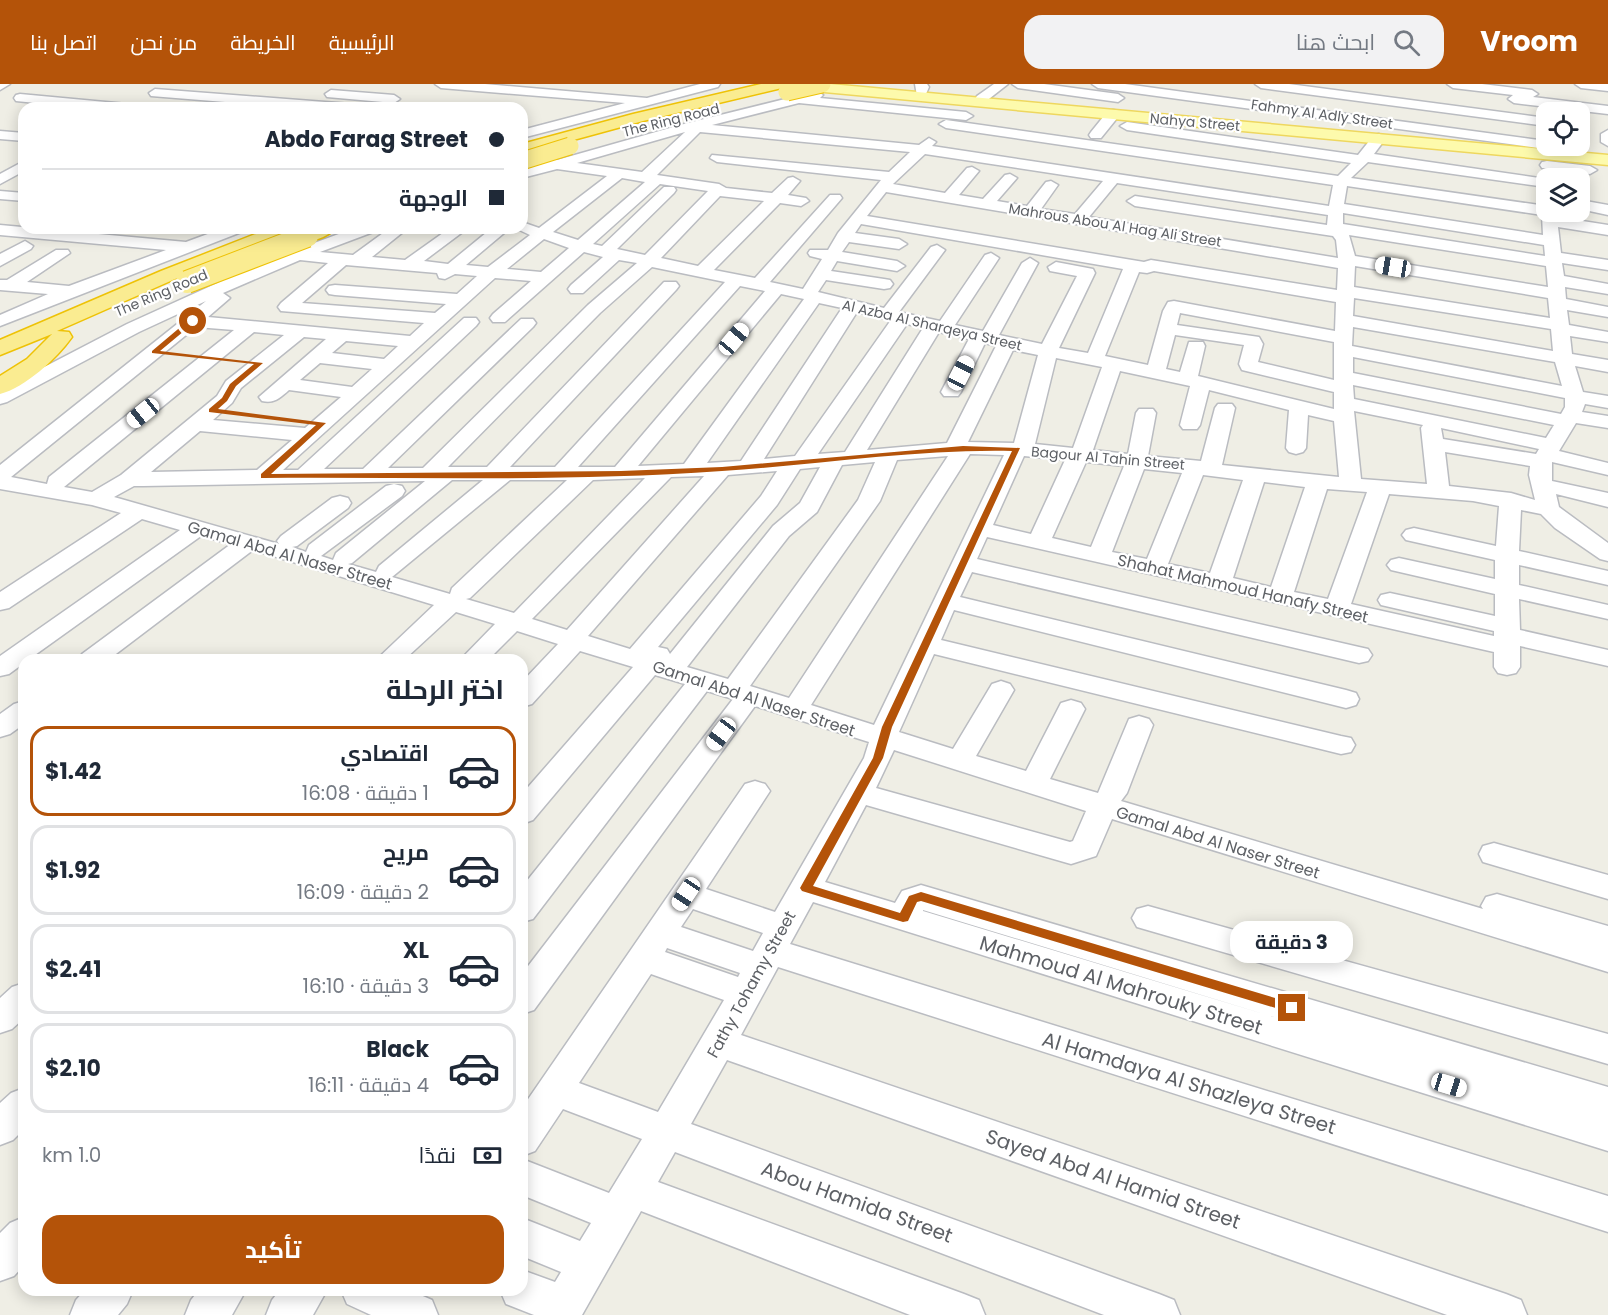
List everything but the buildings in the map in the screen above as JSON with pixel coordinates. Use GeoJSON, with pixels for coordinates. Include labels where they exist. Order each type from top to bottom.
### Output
{"type":"FeatureCollection","features":[{"type":"Feature","properties":{"kind":"highway","name":"The Ring Road"},"geometry":{"type":"LineString","coordinates":[[528,148],[562,143],[783,89]]}},
{"type":"Feature","properties":{"kind":"highway","name":"The Ring Road"},"geometry":{"type":"LineString","coordinates":[[528,158],[562,143],[783,89]]}},
{"type":"Feature","properties":{"kind":"highway","name":"The Ring Road"},"geometry":{"type":"LineString","coordinates":[[0,367],[61,337],[297,234]]}},
{"type":"Feature","properties":{"kind":"highway","name":"The Ring Road"},"geometry":{"type":"LineString","coordinates":[[0,348],[233,236]]}},
{"type":"Feature","properties":{"kind":"highway"},"geometry":{"type":"LineString","coordinates":[[0,340],[37,331]]}},
{"type":"Feature","properties":{"kind":"highway"},"geometry":{"type":"LineString","coordinates":[[0,387],[35,364],[61,337]]}},
{"type":"Feature","properties":{"kind":"main road","name":"Nahya Street"},"geometry":{"type":"LineString","coordinates":[[816,84],[1238,126],[1346,232],[1547,162],[1608,156]]}},
{"type":"Feature","properties":{"kind":"main road","name":"Nahya Street"},"geometry":{"type":"LineString","coordinates":[[783,89],[834,87],[921,89],[974,100],[1048,105],[1095,96],[1299,123],[1547,162],[1608,160]]}},
{"type":"Feature","properties":{"kind":"street"},"geometry":{"type":"LineString","coordinates":[[0,86],[4,84]]}},
{"type":"Feature","properties":{"kind":"street"},"geometry":{"type":"LineString","coordinates":[[142,100],[175,84]]}},
{"type":"Feature","properties":{"kind":"street"},"geometry":{"type":"LineString","coordinates":[[210,84],[394,100]]}},
{"type":"Feature","properties":{"kind":"street"},"geometry":{"type":"LineString","coordinates":[[441,84],[645,101]]}},
{"type":"Feature","properties":{"kind":"street"},"geometry":{"type":"LineString","coordinates":[[528,132],[714,84]]}},
{"type":"Feature","properties":{"kind":"street"},"geometry":{"type":"LineString","coordinates":[[691,471],[811,296],[838,246],[872,200],[930,140],[974,100],[1002,84]]}},
{"type":"Feature","properties":{"kind":"street"},"geometry":{"type":"LineString","coordinates":[[1018,84],[1199,109]]}},
{"type":"Feature","properties":{"kind":"street"},"geometry":{"type":"LineString","coordinates":[[1308,84],[1536,106]]}},
{"type":"Feature","properties":{"kind":"street"},"geometry":{"type":"LineString","coordinates":[[1453,84],[1520,88],[1544,102]]}},
{"type":"Feature","properties":{"kind":"street"},"geometry":{"type":"LineString","coordinates":[[1581,84],[1608,87]]}},
{"type":"Feature","properties":{"kind":"street"},"geometry":{"type":"LineString","coordinates":[[50,85],[15,100],[194,102]]}},
{"type":"Feature","properties":{"kind":"street"},"geometry":{"type":"LineString","coordinates":[[757,110],[783,89],[834,87]]}},
{"type":"Feature","properties":{"kind":"street"},"geometry":{"type":"LineString","coordinates":[[1256,87],[1536,107]]}},
{"type":"Feature","properties":{"kind":"street"},"geometry":{"type":"LineString","coordinates":[[1256,87],[1536,129]]}},
{"type":"Feature","properties":{"kind":"street"},"geometry":{"type":"LineString","coordinates":[[653,88],[686,91]]}},
{"type":"Feature","properties":{"kind":"street"},"geometry":{"type":"LineString","coordinates":[[783,89],[930,140],[1346,232],[1553,257],[1608,289]]}},
{"type":"Feature","properties":{"kind":"street"},"geometry":{"type":"LineString","coordinates":[[1440,90],[1536,105]]}},
{"type":"Feature","properties":{"kind":"street"},"geometry":{"type":"LineString","coordinates":[[1048,105],[1066,91]]}},
{"type":"Feature","properties":{"kind":"street","name":"Fahmy Al Adly Street"},"geometry":{"type":"LineString","coordinates":[[1095,96],[1547,162]]}},
{"type":"Feature","properties":{"kind":"street"},"geometry":{"type":"LineString","coordinates":[[142,100],[162,102]]}},
{"type":"Feature","properties":{"kind":"street"},"geometry":{"type":"LineString","coordinates":[[1590,105],[1608,103]]}},
{"type":"Feature","properties":{"kind":"street"},"geometry":{"type":"LineString","coordinates":[[1590,109],[1608,110]]}},
{"type":"Feature","properties":{"kind":"street"},"geometry":{"type":"LineString","coordinates":[[528,172],[696,131],[726,118],[757,110],[803,114]]}},
{"type":"Feature","properties":{"kind":"street"},"geometry":{"type":"LineString","coordinates":[[1096,135],[1113,114]]}},
{"type":"Feature","properties":{"kind":"street"},"geometry":{"type":"LineString","coordinates":[[1590,115],[1608,118]]}},
{"type":"Feature","properties":{"kind":"street"},"geometry":{"type":"LineString","coordinates":[[726,118],[930,140],[1088,163],[1346,232],[1553,257],[1608,312]]}},
{"type":"Feature","properties":{"kind":"street"},"geometry":{"type":"LineString","coordinates":[[850,119],[1074,179]]}},
{"type":"Feature","properties":{"kind":"street"},"geometry":{"type":"LineString","coordinates":[[1127,126],[1346,232],[1563,359],[1608,366]]}},
{"type":"Feature","properties":{"kind":"street"},"geometry":{"type":"LineString","coordinates":[[696,131],[872,200],[894,206]]}},
{"type":"Feature","properties":{"kind":"street"},"geometry":{"type":"LineString","coordinates":[[577,289],[611,253],[696,131]]}},
{"type":"Feature","properties":{"kind":"street"},"geometry":{"type":"LineString","coordinates":[[1608,134],[1608,142]]}},
{"type":"Feature","properties":{"kind":"street"},"geometry":{"type":"LineString","coordinates":[[0,135],[18,136]]}},
{"type":"Feature","properties":{"kind":"street"},"geometry":{"type":"LineString","coordinates":[[694,184],[730,145],[1096,135],[1346,232],[1493,329],[1498,328],[1502,316],[1553,257],[1608,230]]}},
{"type":"Feature","properties":{"kind":"street"},"geometry":{"type":"LineString","coordinates":[[730,145],[930,140],[1113,178],[1267,206],[1346,232],[1572,407],[1608,423]]}},
{"type":"Feature","properties":{"kind":"street"},"geometry":{"type":"LineString","coordinates":[[0,148],[18,150]]}},
{"type":"Feature","properties":{"kind":"street"},"geometry":{"type":"LineString","coordinates":[[528,151],[559,164],[616,170],[694,184],[765,209],[790,213]]}},
{"type":"Feature","properties":{"kind":"street"},"geometry":{"type":"LineString","coordinates":[[0,162],[18,168]]}},
{"type":"Feature","properties":{"kind":"street"},"geometry":{"type":"LineString","coordinates":[[1156,372],[1177,296],[1346,232],[1547,162],[1579,168]]}},
{"type":"Feature","properties":{"kind":"street"},"geometry":{"type":"LineString","coordinates":[[538,183],[559,164]]}},
{"type":"Feature","properties":{"kind":"street"},"geometry":{"type":"LineString","coordinates":[[530,229],[616,170]]}},
{"type":"Feature","properties":{"kind":"street"},"geometry":{"type":"LineString","coordinates":[[948,198],[972,171]]}},
{"type":"Feature","properties":{"kind":"street"},"geometry":{"type":"LineString","coordinates":[[0,180],[18,172]]}},
{"type":"Feature","properties":{"kind":"street"},"geometry":{"type":"LineString","coordinates":[[705,172],[726,174]]}},
{"type":"Feature","properties":{"kind":"street"},"geometry":{"type":"LineString","coordinates":[[741,194],[758,177],[793,181],[1142,266],[1536,201]]}},
{"type":"Feature","properties":{"kind":"street"},"geometry":{"type":"LineString","coordinates":[[987,204],[1010,178]]}},
{"type":"Feature","properties":{"kind":"street"},"geometry":{"type":"LineString","coordinates":[[1078,219],[1113,178]]}},
{"type":"Feature","properties":{"kind":"street"},"geometry":{"type":"LineString","coordinates":[[499,318],[579,246],[661,179]]}},
{"type":"Feature","properties":{"kind":"street"},"geometry":{"type":"LineString","coordinates":[[917,193],[929,180]]}},
{"type":"Feature","properties":{"kind":"street"},"geometry":{"type":"LineString","coordinates":[[702,272],[793,181]]}},
{"type":"Feature","properties":{"kind":"street"},"geometry":{"type":"LineString","coordinates":[[1031,211],[1051,185]]}},
{"type":"Feature","properties":{"kind":"street"},"geometry":{"type":"LineString","coordinates":[[1102,191],[1123,195],[1127,199],[1346,232],[1608,265]]}},
{"type":"Feature","properties":{"kind":"street","name":"Mahrous Abou Al Hag Ali Street"},"geometry":{"type":"LineString","coordinates":[[872,200],[917,193],[1078,219],[1119,219],[1154,232],[1346,232]]}},
{"type":"Feature","properties":{"kind":"street"},"geometry":{"type":"LineString","coordinates":[[0,195],[18,196]]}},
{"type":"Feature","properties":{"kind":"street"},"geometry":{"type":"LineString","coordinates":[[344,558],[438,474],[594,309],[720,195],[807,198],[830,204],[872,200]]}},
{"type":"Feature","properties":{"kind":"street"},"geometry":{"type":"LineString","coordinates":[[621,473],[767,287],[789,249],[830,204]]}},
{"type":"Feature","properties":{"kind":"street"},"geometry":{"type":"LineString","coordinates":[[1590,207],[1608,210]]}},
{"type":"Feature","properties":{"kind":"street"},"geometry":{"type":"LineString","coordinates":[[1110,242],[1119,219],[1346,232],[1553,257],[1608,244]]}},
{"type":"Feature","properties":{"kind":"street","name":"Al Azba Al Sharqeya Street"},"geometry":{"type":"LineString","coordinates":[[530,229],[579,246],[811,296],[991,339],[1156,372],[1299,406],[1343,396]]}},
{"type":"Feature","properties":{"kind":"street"},"geometry":{"type":"LineString","coordinates":[[0,230],[18,231]]}},
{"type":"Feature","properties":{"kind":"street"},"geometry":{"type":"LineString","coordinates":[[1145,247],[1154,232]]}},
{"type":"Feature","properties":{"kind":"street"},"geometry":{"type":"LineString","coordinates":[[1167,247],[1346,232]]}},
{"type":"Feature","properties":{"kind":"street"},"geometry":{"type":"LineString","coordinates":[[1346,232],[1343,396],[1351,484]]}},
{"type":"Feature","properties":{"kind":"street"},"geometry":{"type":"LineString","coordinates":[[88,234],[188,246]]}},
{"type":"Feature","properties":{"kind":"street"},"geometry":{"type":"LineString","coordinates":[[1,479],[300,234]]}},
{"type":"Feature","properties":{"kind":"street"},"geometry":{"type":"LineString","coordinates":[[0,398],[90,349],[295,255],[353,234]]}},
{"type":"Feature","properties":{"kind":"street"},"geometry":{"type":"LineString","coordinates":[[390,234],[349,260],[286,307],[440,319]]}},
{"type":"Feature","properties":{"kind":"street"},"geometry":{"type":"LineString","coordinates":[[428,234],[343,287],[461,300]]}},
{"type":"Feature","properties":{"kind":"street"},"geometry":{"type":"LineString","coordinates":[[397,282],[410,265],[452,234]]}},
{"type":"Feature","properties":{"kind":"street"},"geometry":{"type":"LineString","coordinates":[[431,289],[449,269],[494,234]]}},
{"type":"Feature","properties":{"kind":"street"},"geometry":{"type":"LineString","coordinates":[[264,476],[492,272],[526,234]]}},
{"type":"Feature","properties":{"kind":"street"},"geometry":{"type":"LineString","coordinates":[[0,321],[65,291],[188,246],[233,236]]}},
{"type":"Feature","properties":{"kind":"street"},"geometry":{"type":"LineString","coordinates":[[0,261],[26,246]]}},
{"type":"Feature","properties":{"kind":"street"},"geometry":{"type":"LineString","coordinates":[[838,246],[901,261]]}},
{"type":"Feature","properties":{"kind":"street"},"geometry":{"type":"LineString","coordinates":[[789,249],[838,246],[948,251],[1087,273],[1039,349]]}},
{"type":"Feature","properties":{"kind":"street"},"geometry":{"type":"LineString","coordinates":[[657,658],[797,463],[895,316],[948,251]]}},
{"type":"Feature","properties":{"kind":"street"},"geometry":{"type":"LineString","coordinates":[[682,268],[697,252]]}},
{"type":"Feature","properties":{"kind":"street"},"geometry":{"type":"LineString","coordinates":[[5,285],[62,253]]}},
{"type":"Feature","properties":{"kind":"street"},"geometry":{"type":"LineString","coordinates":[[5,285],[65,291],[114,253]]}},
{"type":"Feature","properties":{"kind":"street"},"geometry":{"type":"LineString","coordinates":[[295,255],[543,277]]}},
{"type":"Feature","properties":{"kind":"street"},"geometry":{"type":"LineString","coordinates":[[1553,257],[1608,337]]}},
{"type":"Feature","properties":{"kind":"street"},"geometry":{"type":"LineString","coordinates":[[1553,257],[1563,359],[1572,407],[1539,469],[1548,509],[1563,523],[1608,554]]}},
{"type":"Feature","properties":{"kind":"street"},"geometry":{"type":"LineString","coordinates":[[528,806],[657,658],[781,531],[809,507],[939,326],[991,258]]}},
{"type":"Feature","properties":{"kind":"street"},"geometry":{"type":"LineString","coordinates":[[951,392],[991,339],[1030,263]]}},
{"type":"Feature","properties":{"kind":"street"},"geometry":{"type":"LineString","coordinates":[[1040,542],[1079,455],[1104,362],[1142,266]]}},
{"type":"Feature","properties":{"kind":"street"},"geometry":{"type":"LineString","coordinates":[[1059,289],[1077,270]]}},
{"type":"Feature","properties":{"kind":"street"},"geometry":{"type":"LineString","coordinates":[[821,274],[884,284]]}},
{"type":"Feature","properties":{"kind":"street"},"geometry":{"type":"LineString","coordinates":[[562,472],[736,280]]}},
{"type":"Feature","properties":{"kind":"street"},"geometry":{"type":"LineString","coordinates":[[387,571],[499,473],[670,286]]}},
{"type":"Feature","properties":{"kind":"street"},"geometry":{"type":"LineString","coordinates":[[748,467],[852,306]]}},
{"type":"Feature","properties":{"kind":"street"},"geometry":{"type":"LineString","coordinates":[[193,321],[415,342]]}},
{"type":"Feature","properties":{"kind":"street"},"geometry":{"type":"LineString","coordinates":[[305,475],[470,322]]}},
{"type":"Feature","properties":{"kind":"street"},"geometry":{"type":"LineString","coordinates":[[370,474],[527,323]]}},
{"type":"Feature","properties":{"kind":"street"},"geometry":{"type":"LineString","coordinates":[[57,482],[251,326]]}},
{"type":"Feature","properties":{"kind":"street"},"geometry":{"type":"LineString","coordinates":[[1039,349],[1040,328]]}},
{"type":"Feature","properties":{"kind":"street"},"geometry":{"type":"LineString","coordinates":[[1168,329],[1252,341],[1254,344],[1249,366],[1430,421],[1608,469]]}},
{"type":"Feature","properties":{"kind":"street"},"geometry":{"type":"LineString","coordinates":[[110,491],[212,410],[225,399],[233,385],[300,331]]}},
{"type":"Feature","properties":{"kind":"street"},"geometry":{"type":"LineString","coordinates":[[269,397],[342,335]]}},
{"type":"Feature","properties":{"kind":"street"},"geometry":{"type":"LineString","coordinates":[[802,699],[897,554],[959,448],[991,339]]}},
{"type":"Feature","properties":{"kind":"street"},"geometry":{"type":"LineString","coordinates":[[1190,426],[1196,346]]}},
{"type":"Feature","properties":{"kind":"street"},"geometry":{"type":"LineString","coordinates":[[0,419],[90,349]]}},
{"type":"Feature","properties":{"kind":"street","name":"Fathy Tohamy Street"},"geometry":{"type":"LineString","coordinates":[[561,1313],[719,1042],[878,758],[886,733],[926,644],[1020,450],[1035,400],[1039,349]]}},
{"type":"Feature","properties":{"kind":"street"},"geometry":{"type":"LineString","coordinates":[[154,352],[260,363]]}},
{"type":"Feature","properties":{"kind":"street"},"geometry":{"type":"LineString","coordinates":[[316,357],[388,365]]}},
{"type":"Feature","properties":{"kind":"street"},"geometry":{"type":"LineString","coordinates":[[284,384],[357,393]]}},
{"type":"Feature","properties":{"kind":"street"},"geometry":{"type":"LineString","coordinates":[[1343,396],[1572,407],[1608,402]]}},
{"type":"Feature","properties":{"kind":"street"},"geometry":{"type":"LineString","coordinates":[[1296,448],[1299,406]]}},
{"type":"Feature","properties":{"kind":"street"},"geometry":{"type":"LineString","coordinates":[[1155,568],[1203,467],[1225,408]]}},
{"type":"Feature","properties":{"kind":"street"},"geometry":{"type":"LineString","coordinates":[[212,410],[316,429]]}},
{"type":"Feature","properties":{"kind":"street"},"geometry":{"type":"LineString","coordinates":[[1099,556],[1137,460],[1146,412]]}},
{"type":"Feature","properties":{"kind":"street"},"geometry":{"type":"LineString","coordinates":[[1430,421],[1439,492]]}},
{"type":"Feature","properties":{"kind":"street"},"geometry":{"type":"LineString","coordinates":[[195,424],[316,429]]}},
{"type":"Feature","properties":{"kind":"street"},"geometry":{"type":"LineString","coordinates":[[1433,444],[1546,453]]}},
{"type":"Feature","properties":{"kind":"street","name":"Bagour Al Tahin Street"},"geometry":{"type":"LineString","coordinates":[[110,491],[264,476],[691,471],[959,448],[1020,450],[1203,467],[1264,468],[1318,482],[1511,500],[1548,509]]}},
{"type":"Feature","properties":{"kind":"street"},"geometry":{"type":"LineString","coordinates":[[528,992],[745,688],[869,501],[889,453]]}},
{"type":"Feature","properties":{"kind":"street"},"geometry":{"type":"LineString","coordinates":[[1219,583],[1264,468]]}},
{"type":"Feature","properties":{"kind":"street"},"geometry":{"type":"LineString","coordinates":[[528,691],[722,469]]}},
{"type":"Feature","properties":{"kind":"street"},"geometry":{"type":"LineString","coordinates":[[479,654],[664,472]]}},
{"type":"Feature","properties":{"kind":"street"},"geometry":{"type":"LineString","coordinates":[[395,654],[587,473]]}},
{"type":"Feature","properties":{"kind":"street","name":"Gamal Abd Al Naser Street"},"geometry":{"type":"LineString","coordinates":[[1,479],[57,482],[110,491],[387,571],[456,598]]}},
{"type":"Feature","properties":{"kind":"street","name":"Gamal Abd Al Naser Street"},"geometry":{"type":"LineString","coordinates":[[1,479],[110,491],[139,511],[456,598],[577,636],[657,658],[886,733],[1238,840],[1608,959]]}},
{"type":"Feature","properties":{"kind":"street"},"geometry":{"type":"LineString","coordinates":[[1280,596],[1318,482]]}},
{"type":"Feature","properties":{"kind":"street"},"geometry":{"type":"LineString","coordinates":[[1543,485],[1594,493]]}},
{"type":"Feature","properties":{"kind":"street"},"geometry":{"type":"LineString","coordinates":[[1336,609],[1380,487]]}},
{"type":"Feature","properties":{"kind":"street"},"geometry":{"type":"LineString","coordinates":[[316,550],[394,491]]}},
{"type":"Feature","properties":{"kind":"street"},"geometry":{"type":"LineString","coordinates":[[1507,644],[1507,556],[1511,500]]}},
{"type":"Feature","properties":{"kind":"street"},"geometry":{"type":"LineString","coordinates":[[289,542],[340,503]]}},
{"type":"Feature","properties":{"kind":"street"},"geometry":{"type":"LineString","coordinates":[[0,603],[139,511]]}},
{"type":"Feature","properties":{"kind":"street"},"geometry":{"type":"LineString","coordinates":[[20,654],[198,528]]}},
{"type":"Feature","properties":{"kind":"street","name":"Shahat Mahmoud Hanafy Street"},"geometry":{"type":"LineString","coordinates":[[980,529],[1336,609],[1507,644]]}},
{"type":"Feature","properties":{"kind":"street"},"geometry":{"type":"LineString","coordinates":[[1414,535],[1608,578]]}},
{"type":"Feature","properties":{"kind":"street"},"geometry":{"type":"LineString","coordinates":[[99,654],[249,542]]}},
{"type":"Feature","properties":{"kind":"street"},"geometry":{"type":"LineString","coordinates":[[964,563],[1359,655]]}},
{"type":"Feature","properties":{"kind":"street"},"geometry":{"type":"LineString","coordinates":[[1399,565],[1608,612]]}},
{"type":"Feature","properties":{"kind":"street"},"geometry":{"type":"LineString","coordinates":[[1390,600],[1507,644],[1608,658]]}},
{"type":"Feature","properties":{"kind":"street"},"geometry":{"type":"LineString","coordinates":[[946,601],[1346,699]]}},
{"type":"Feature","properties":{"kind":"street"},"geometry":{"type":"LineString","coordinates":[[926,644],[1341,745]]}},
{"type":"Feature","properties":{"kind":"street"},"geometry":{"type":"LineString","coordinates":[[0,668],[18,655]]}},
{"type":"Feature","properties":{"kind":"street","name":"Gamal Abd Al Naser Street"},"geometry":{"type":"LineString","coordinates":[[657,658],[700,681],[802,699],[886,733],[966,750],[1041,772],[1108,800]]}},
{"type":"Feature","properties":{"kind":"street"},"geometry":{"type":"LineString","coordinates":[[528,902],[700,681]]}},
{"type":"Feature","properties":{"kind":"street"},"geometry":{"type":"LineString","coordinates":[[966,750],[1001,690]]}},
{"type":"Feature","properties":{"kind":"street"},"geometry":{"type":"LineString","coordinates":[[1041,772],[1071,709]]}},
{"type":"Feature","properties":{"kind":"street"},"geometry":{"type":"LineString","coordinates":[[0,728],[18,714]]}},
{"type":"Feature","properties":{"kind":"street"},"geometry":{"type":"LineString","coordinates":[[859,793],[1071,853],[1085,848],[1140,725]]}},
{"type":"Feature","properties":{"kind":"street"},"geometry":{"type":"LineString","coordinates":[[528,1130],[755,791]]}},
{"type":"Feature","properties":{"kind":"street","name":"Gamal Abd Al Naser Street"},"geometry":{"type":"LineString","coordinates":[[1238,840],[1608,939]]}},
{"type":"Feature","properties":{"kind":"street"},"geometry":{"type":"LineString","coordinates":[[1494,854],[1608,887]]}},
{"type":"Feature","properties":{"kind":"street","name":"Mahmoud Al Mahrouky Street"},"geometry":{"type":"LineString","coordinates":[[806,888],[1608,1134]]}},
{"type":"Feature","properties":{"kind":"street"},"geometry":{"type":"LineString","coordinates":[[686,894],[765,960]]}},
{"type":"Feature","properties":{"kind":"street"},"geometry":{"type":"LineString","coordinates":[[903,918],[913,899],[921,897],[1608,1103]]}},
{"type":"Feature","properties":{"kind":"street"},"geometry":{"type":"LineString","coordinates":[[1148,918],[1608,1049]]}},
{"type":"Feature","properties":{"kind":"street"},"geometry":{"type":"LineString","coordinates":[[652,946],[765,960]]}},
{"type":"Feature","properties":{"kind":"street","name":"Al Hamdaya Al Shazleya Street"},"geometry":{"type":"LineString","coordinates":[[765,960],[1608,1214]]}},
{"type":"Feature","properties":{"kind":"street"},"geometry":{"type":"LineString","coordinates":[[0,1019],[18,1002]]}},
{"type":"Feature","properties":{"kind":"street","name":"Sayed Abd Al Hamid Street"},"geometry":{"type":"LineString","coordinates":[[719,1042],[1506,1315]]}},
{"type":"Feature","properties":{"kind":"street","name":"Abou Hamida Street"},"geometry":{"type":"LineString","coordinates":[[555,1090],[1160,1315]]}},
{"type":"Feature","properties":{"kind":"street"},"geometry":{"type":"LineString","coordinates":[[0,1128],[18,1110]]}},
{"type":"Feature","properties":{"kind":"street"},"geometry":{"type":"LineString","coordinates":[[528,1179],[625,1203],[964,1315]]}},
{"type":"Feature","properties":{"kind":"street"},"geometry":{"type":"LineString","coordinates":[[528,1240],[589,1264]]}},
{"type":"Feature","properties":{"kind":"street"},"geometry":{"type":"LineString","coordinates":[[0,1262],[18,1242]]}},
{"type":"Feature","properties":{"kind":"street"},"geometry":{"type":"LineString","coordinates":[[528,1294],[561,1313]]}},
{"type":"Feature","properties":{"kind":"street"},"geometry":{"type":"LineString","coordinates":[[91,1315],[107,1296]]}},
{"type":"Feature","properties":{"kind":"street"},"geometry":{"type":"LineString","coordinates":[[206,1315],[220,1296]]}},
{"type":"Feature","properties":{"kind":"street"},"geometry":{"type":"LineString","coordinates":[[287,1315],[301,1296]]}},
{"type":"Feature","properties":{"kind":"street"},"geometry":{"type":"LineString","coordinates":[[375,1296],[417,1315]]}},
{"type":"Feature","properties":{"kind":"route"},"geometry":{"type":"LineString","coordinates":[[193,321],[154,352],[260,363],[233,385],[228,390],[225,399],[212,410],[322,423],[264,476],[621,473],[722,469],[963,448],[1017,449],[887,727],[878,758],[806,888],[903,918],[914,897],[921,897],[1292,1008]]}}]}
